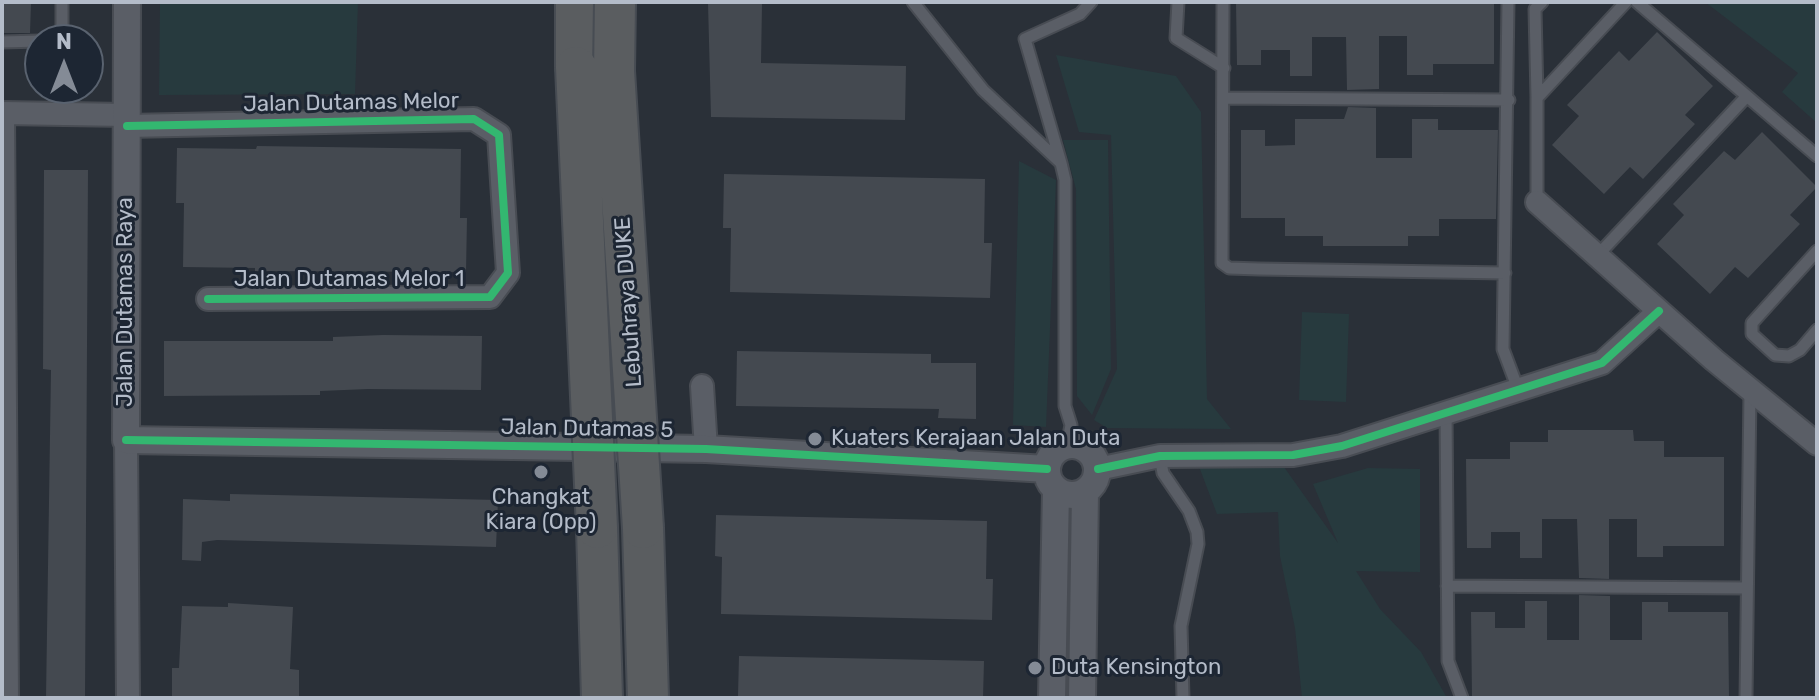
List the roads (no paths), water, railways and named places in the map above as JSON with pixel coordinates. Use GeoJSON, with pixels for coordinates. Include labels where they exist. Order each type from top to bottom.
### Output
{"type":"FeatureCollection","features":[{"type":"Feature","properties":{"kind":"highway","name":"Lebuhraya DUKE"},"geometry":{"type":"LineString","coordinates":[[576,2],[602,698]]}},
{"type":"Feature","properties":{"kind":"highway","name":"Lebuhraya DUKE"},"geometry":{"type":"LineString","coordinates":[[615,2],[614,71],[643,528],[648,698]]}},
{"type":"Feature","properties":{"kind":"street","name":"Jalan Dutamas Raya"},"geometry":{"type":"LineString","coordinates":[[127,2],[128,698]]}},
{"type":"Feature","properties":{"kind":"street"},"geometry":{"type":"LineString","coordinates":[[7,698],[4,623],[3,114],[127,120]]}},
{"type":"Feature","properties":{"kind":"street","name":"Jalan Dutamas Melor"},"geometry":{"type":"LineString","coordinates":[[127,120],[474,119],[499,135],[508,273],[490,297]]}},
{"type":"Feature","properties":{"kind":"street"},"geometry":{"type":"LineString","coordinates":[[1537,202],[1750,391],[1817,444]]}},
{"type":"Feature","properties":{"kind":"street","name":"Jalan Dutamas Melor 1"},"geometry":{"type":"LineString","coordinates":[[208,299],[490,297]]}},
{"type":"Feature","properties":{"kind":"street"},"geometry":{"type":"LineString","coordinates":[[1098,469],[1160,456],[1293,455],[1342,446],[1602,363],[1659,311]]}},
{"type":"Feature","properties":{"kind":"street"},"geometry":{"type":"LineString","coordinates":[[702,386],[706,449]]}},
{"type":"Feature","properties":{"kind":"street","name":"Jalan Dutamas 5"},"geometry":{"type":"LineString","coordinates":[[126,440],[706,449],[1052,479]]}},
{"type":"Feature","properties":{"kind":"street"},"geometry":{"type":"LineString","coordinates":[[1052,479],[1070,496],[1085,492],[1095,481],[1098,469],[1089,451],[1067,446],[1054,453],[1052,479],[1052,698]]}},
{"type":"Feature","properties":{"kind":"street"},"geometry":{"type":"LineString","coordinates":[[1082,698],[1085,492]]}},
{"type":"Feature","properties":{"kind":"lane"},"geometry":{"type":"LineString","coordinates":[[62,2],[62,24]]}},
{"type":"Feature","properties":{"kind":"lane"},"geometry":{"type":"LineString","coordinates":[[913,2],[983,90],[1061,163]]}},
{"type":"Feature","properties":{"kind":"lane"},"geometry":{"type":"LineString","coordinates":[[1067,446],[1071,425],[1065,406],[1065,180],[1025,39],[1080,14],[1091,2]]}},
{"type":"Feature","properties":{"kind":"lane"},"geometry":{"type":"LineString","coordinates":[[1178,2],[1176,38],[1224,68]]}},
{"type":"Feature","properties":{"kind":"lane"},"geometry":{"type":"LineString","coordinates":[[1223,2],[1224,98],[1219,254],[1222,263],[1229,268],[1505,273]]}},
{"type":"Feature","properties":{"kind":"lane"},"geometry":{"type":"LineString","coordinates":[[1508,2],[1509,100],[1503,349],[1518,389]]}},
{"type":"Feature","properties":{"kind":"lane"},"geometry":{"type":"LineString","coordinates":[[1537,202],[1535,9],[1542,2]]}},
{"type":"Feature","properties":{"kind":"lane"},"geometry":{"type":"LineString","coordinates":[[1537,98],[1626,2]]}},
{"type":"Feature","properties":{"kind":"lane"},"geometry":{"type":"LineString","coordinates":[[1637,2],[1817,156]]}},
{"type":"Feature","properties":{"kind":"lane"},"geometry":{"type":"LineString","coordinates":[[2,42],[24,41]]}},
{"type":"Feature","properties":{"kind":"lane"},"geometry":{"type":"LineString","coordinates":[[1597,256],[1747,96]]}},
{"type":"Feature","properties":{"kind":"lane"},"geometry":{"type":"LineString","coordinates":[[1224,98],[1509,100]]}},
{"type":"Feature","properties":{"kind":"lane"},"geometry":{"type":"LineString","coordinates":[[1817,251],[1752,323],[1752,334],[1775,355],[1789,356],[1800,350],[1817,330]]}},
{"type":"Feature","properties":{"kind":"lane"},"geometry":{"type":"LineString","coordinates":[[1746,698],[1750,391]]}},
{"type":"Feature","properties":{"kind":"lane"},"geometry":{"type":"LineString","coordinates":[[1446,411],[1448,661],[1462,698]]}},
{"type":"Feature","properties":{"kind":"lane"},"geometry":{"type":"LineString","coordinates":[[1160,456],[1163,473],[1189,511],[1197,532],[1198,544],[1181,626],[1183,698]]}},
{"type":"Feature","properties":{"kind":"lane"},"geometry":{"type":"LineString","coordinates":[[1447,586],[1747,588]]}},
{"type":"Feature","properties":{"kind":"place","name":"Kuaters Kerajaan Jalan Duta"},"geometry":{"type":"Point","coordinates":[815,439]}},
{"type":"Feature","properties":{"kind":"place","name":"Changkat Kiara (Opp)"},"geometry":{"type":"Point","coordinates":[541,472]}},
{"type":"Feature","properties":{"kind":"place","name":"Duta Kensington"},"geometry":{"type":"Point","coordinates":[1035,668]}}]}
